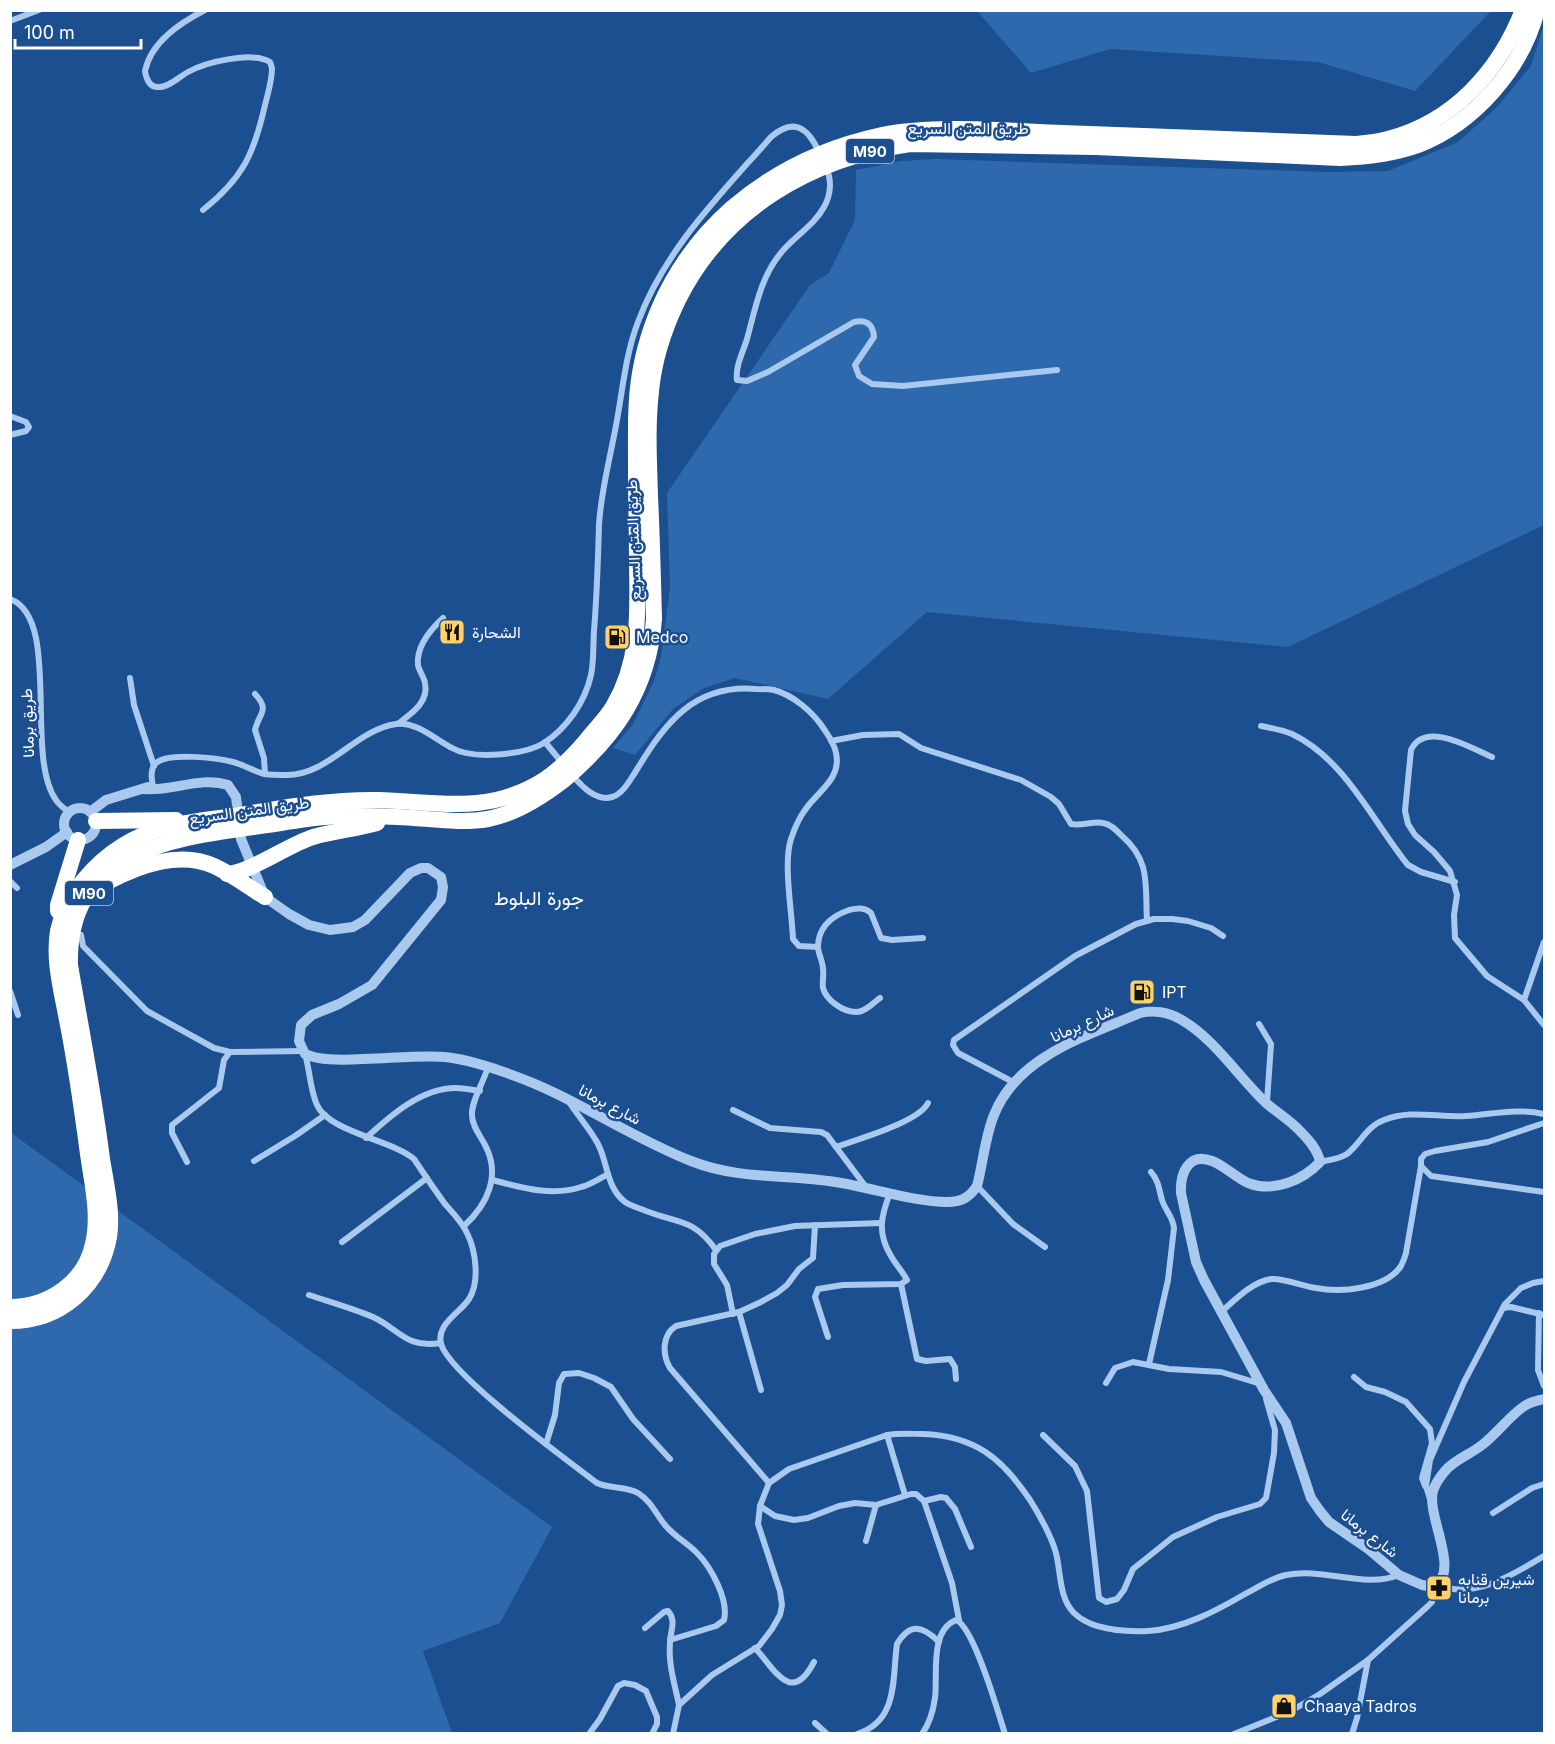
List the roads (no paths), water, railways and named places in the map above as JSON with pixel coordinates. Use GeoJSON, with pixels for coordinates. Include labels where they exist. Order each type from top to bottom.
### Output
{"type":"FeatureCollection","features":[{"type":"Feature","properties":{"kind":"highway","name":"طريق المتن السريع"},"geometry":{"type":"LineString","coordinates":[[581,756],[613,707],[628,672],[637,634],[635,424],[639,375],[648,338],[658,309],[675,276],[693,249],[716,222],[745,197],[801,161],[835,148],[908,131],[978,130],[1356,144],[1387,139],[1423,126],[1467,97],[1490,71],[1507,45],[1523,10]]}},
{"type":"Feature","properties":{"kind":"highway","name":"طريق المتن السريع"},"geometry":{"type":"LineString","coordinates":[[10,1321],[26,1321],[57,1311],[85,1288],[101,1262],[109,1234],[109,1212],[94,1100],[70,965],[70,946],[73,924],[82,903],[118,864],[142,851],[176,839],[325,817],[488,819],[527,805],[581,756],[612,733],[625,713],[641,679],[652,640],[654,619],[648,441],[655,361],[666,324],[689,279],[709,249],[734,223],[781,187],[806,174],[841,159],[882,148],[910,144],[1096,147],[1340,158],[1368,157],[1401,150],[1439,135],[1491,95],[1507,74],[1527,37],[1537,10]]}},
{"type":"Feature","properties":{"kind":"highway","name":"طريق المتن السريع"},"geometry":{"type":"LineString","coordinates":[[10,1307],[24,1307],[40,1303],[63,1291],[89,1259],[95,1237],[95,1205],[77,1071],[58,973],[57,933],[71,898],[94,867],[107,856],[156,830],[194,822],[312,803],[347,800],[467,805],[490,803],[552,782]]}},
{"type":"Feature","properties":{"kind":"highway"},"geometry":{"type":"LineString","coordinates":[[93,816],[194,822]]}},
{"type":"Feature","properties":{"kind":"highway"},"geometry":{"type":"LineString","coordinates":[[227,874],[252,866],[314,837],[398,817]]}},
{"type":"Feature","properties":{"kind":"highway"},"geometry":{"type":"LineString","coordinates":[[57,933],[58,905],[73,836]]}},
{"type":"Feature","properties":{"kind":"highway"},"geometry":{"type":"LineString","coordinates":[[91,891],[133,869],[169,860],[202,862],[266,897]]}},
{"type":"Feature","properties":{"kind":"street"},"geometry":{"type":"LineString","coordinates":[[10,21],[39,10]]}},
{"type":"Feature","properties":{"kind":"street"},"geometry":{"type":"LineString","coordinates":[[203,210],[238,178],[246,164],[261,123],[272,68],[270,62],[263,59],[224,60],[195,68],[163,86],[155,87],[150,84],[145,71],[153,52],[176,27],[205,10]]}},
{"type":"Feature","properties":{"kind":"street"},"geometry":{"type":"LineString","coordinates":[[399,723],[418,729],[454,750],[496,754],[514,753],[545,742],[573,714],[584,698],[591,674],[599,520],[604,480],[630,345],[638,320],[670,257],[694,225],[780,129],[797,127],[807,132],[828,170],[830,190],[824,208],[778,255],[761,288],[738,369],[737,380],[747,381],[768,372],[861,320],[869,322],[874,337],[856,362],[855,370],[859,376],[872,384],[903,386],[1057,370]]}},
{"type":"Feature","properties":{"kind":"street"},"geometry":{"type":"LineString","coordinates":[[10,416],[26,422],[29,426],[26,431],[10,435]]}},
{"type":"Feature","properties":{"kind":"street","name":"طريق برمانا"},"geometry":{"type":"LineString","coordinates":[[10,599],[26,609],[35,630],[40,677],[44,769],[56,800],[70,813]]}},
{"type":"Feature","properties":{"kind":"street"},"geometry":{"type":"LineString","coordinates":[[154,766],[161,760],[201,758],[234,763],[264,774],[292,775],[309,772],[359,739],[399,723],[418,709],[425,694],[425,682],[418,667],[419,651],[430,630],[443,618]]}},
{"type":"Feature","properties":{"kind":"street"},"geometry":{"type":"LineString","coordinates":[[130,678],[134,705],[154,766],[150,788]]}},
{"type":"Feature","properties":{"kind":"street"},"geometry":{"type":"LineString","coordinates":[[545,742],[579,782],[594,795],[604,798],[619,794],[630,781],[655,739],[677,713],[705,696],[724,689],[774,690],[807,709],[823,727],[831,741],[836,751],[837,762],[830,781],[805,810],[790,840],[788,862],[793,939],[799,946],[818,947]]}},
{"type":"Feature","properties":{"kind":"street"},"geometry":{"type":"LineString","coordinates":[[255,694],[263,706],[263,715],[255,730],[264,759],[264,774]]}},
{"type":"Feature","properties":{"kind":"street"},"geometry":{"type":"LineString","coordinates":[[1261,726],[1291,733],[1309,744],[1342,774],[1408,865],[1420,872],[1455,882]]}},
{"type":"Feature","properties":{"kind":"street"},"geometry":{"type":"LineString","coordinates":[[831,741],[863,735],[899,734],[921,748],[1021,780],[1059,804],[1071,824],[1080,826],[1102,822],[1109,825],[1135,847],[1144,866],[1147,921]]}},
{"type":"Feature","properties":{"kind":"street"},"geometry":{"type":"LineString","coordinates":[[1492,757],[1436,736],[1422,737],[1414,743],[1411,750],[1405,810],[1408,824],[1415,835],[1443,861],[1455,882],[1457,894],[1454,915],[1455,938],[1487,976],[1524,1000],[1545,1025]]}},
{"type":"Feature","properties":{"kind":"street"},"geometry":{"type":"LineString","coordinates":[[93,816],[106,800],[200,777],[223,777],[235,783],[241,804],[245,842],[252,866],[266,897],[300,921],[319,928],[340,930],[353,927],[365,920],[410,873],[421,868],[429,868],[441,877],[441,900],[372,985],[308,1018],[301,1024],[299,1041],[304,1052],[315,1102],[325,1115],[366,1138],[407,1153],[414,1159],[464,1227],[476,1270],[474,1289],[469,1300],[444,1326],[441,1343],[457,1368],[597,1484],[624,1488],[640,1494],[648,1501],[664,1525],[697,1554],[708,1567],[724,1600],[726,1608],[724,1620],[716,1626],[670,1640]]}},
{"type":"Feature","properties":{"kind":"street"},"geometry":{"type":"LineString","coordinates":[[12,862],[73,836],[88,838],[96,826],[93,816],[78,809],[70,813],[65,824],[73,836]]}},
{"type":"Feature","properties":{"kind":"street"},"geometry":{"type":"LineString","coordinates":[[10,880],[16,888]]}},
{"type":"Feature","properties":{"kind":"street"},"geometry":{"type":"LineString","coordinates":[[880,998],[855,1012],[836,1004],[824,990],[822,960],[818,947],[827,922],[841,913],[862,908],[871,913],[879,934],[885,940],[922,938]]}},
{"type":"Feature","properties":{"kind":"street"},"geometry":{"type":"LineString","coordinates":[[1013,1082],[958,1053],[953,1045],[954,1040],[1075,956],[1136,924],[1172,919],[1188,921],[1211,928],[1223,936]]}},
{"type":"Feature","properties":{"kind":"street"},"geometry":{"type":"LineString","coordinates":[[81,935],[83,946],[147,1011],[214,1048],[230,1052],[304,1052]]}},
{"type":"Feature","properties":{"kind":"street"},"geometry":{"type":"LineString","coordinates":[[1524,1000],[1545,942]]}},
{"type":"Feature","properties":{"kind":"street"},"geometry":{"type":"LineString","coordinates":[[10,992],[18,1015]]}},
{"type":"Feature","properties":{"kind":"street","name":"شارع برمانا"},"geometry":{"type":"LineString","coordinates":[[304,1052],[323,1059],[446,1057],[465,1060],[544,1087],[650,1143],[717,1170],[757,1176],[831,1181],[946,1202],[960,1201],[971,1195],[977,1186],[994,1115],[1013,1082],[1053,1051],[1140,1013],[1150,1011],[1179,1018],[1201,1034],[1266,1103],[1299,1130],[1319,1155],[1320,1162],[1310,1172],[1295,1180],[1266,1186],[1249,1183],[1210,1161],[1200,1159],[1192,1161],[1184,1170],[1180,1183],[1196,1262],[1221,1312],[1286,1423],[1307,1488],[1315,1504],[1329,1522],[1367,1548],[1399,1575],[1422,1585],[1435,1586]]}},
{"type":"Feature","properties":{"kind":"street"},"geometry":{"type":"LineString","coordinates":[[1259,1024],[1271,1044],[1266,1103]]}},
{"type":"Feature","properties":{"kind":"street"},"geometry":{"type":"LineString","coordinates":[[187,1162],[172,1133],[172,1125],[219,1088],[224,1060],[230,1052]]}},
{"type":"Feature","properties":{"kind":"street"},"geometry":{"type":"LineString","coordinates":[[464,1227],[482,1206],[490,1192],[492,1180],[491,1158],[472,1118],[473,1105],[488,1067]]}},
{"type":"Feature","properties":{"kind":"street"},"geometry":{"type":"LineString","coordinates":[[366,1138],[385,1121],[419,1098],[454,1088],[480,1091]]}},
{"type":"Feature","properties":{"kind":"street"},"geometry":{"type":"LineString","coordinates":[[567,1099],[596,1140],[607,1175],[625,1202],[663,1218],[693,1226],[705,1234],[716,1250],[714,1264],[727,1285],[761,1390]]}},
{"type":"Feature","properties":{"kind":"street"},"geometry":{"type":"LineString","coordinates":[[836,1147],[883,1131],[917,1115],[928,1103]]}},
{"type":"Feature","properties":{"kind":"street"},"geometry":{"type":"LineString","coordinates":[[733,1110],[770,1128],[821,1132],[836,1147],[866,1187]]}},
{"type":"Feature","properties":{"kind":"street"},"geometry":{"type":"LineString","coordinates":[[1320,1162],[1348,1153],[1366,1132],[1382,1120],[1399,1116],[1425,1113],[1466,1116],[1502,1111],[1530,1111],[1545,1114]]}},
{"type":"Feature","properties":{"kind":"street"},"geometry":{"type":"LineString","coordinates":[[254,1161],[325,1115]]}},
{"type":"Feature","properties":{"kind":"street"},"geometry":{"type":"LineString","coordinates":[[1221,1312],[1263,1281],[1275,1279],[1341,1291],[1379,1282],[1394,1274],[1406,1253],[1421,1159],[1425,1154],[1488,1142],[1545,1123]]}},
{"type":"Feature","properties":{"kind":"street"},"geometry":{"type":"LineString","coordinates":[[1420,1166],[1431,1176],[1545,1192]]}},
{"type":"Feature","properties":{"kind":"street"},"geometry":{"type":"LineString","coordinates":[[1149,1364],[1168,1280],[1174,1228],[1173,1221],[1162,1201],[1157,1180],[1151,1173]]}},
{"type":"Feature","properties":{"kind":"street"},"geometry":{"type":"LineString","coordinates":[[492,1180],[520,1187],[557,1191],[581,1188],[607,1175]]}},
{"type":"Feature","properties":{"kind":"street"},"geometry":{"type":"LineString","coordinates":[[342,1242],[427,1178]]}},
{"type":"Feature","properties":{"kind":"street"},"geometry":{"type":"LineString","coordinates":[[977,1186],[1013,1224],[1045,1247]]}},
{"type":"Feature","properties":{"kind":"street"},"geometry":{"type":"LineString","coordinates":[[828,1337],[815,1297],[818,1289],[843,1285],[901,1284],[907,1280],[887,1249],[881,1223],[882,1212],[890,1192]]}},
{"type":"Feature","properties":{"kind":"street"},"geometry":{"type":"LineString","coordinates":[[1173,1221],[1185,1208]]}},
{"type":"Feature","properties":{"kind":"street"},"geometry":{"type":"LineString","coordinates":[[716,1250],[726,1244],[774,1229],[881,1223]]}},
{"type":"Feature","properties":{"kind":"street"},"geometry":{"type":"LineString","coordinates":[[769,1483],[666,1362],[666,1339],[672,1329],[684,1323],[736,1313],[777,1293],[787,1285],[799,1269],[811,1261],[814,1255],[815,1225]]}},
{"type":"Feature","properties":{"kind":"street"},"geometry":{"type":"LineString","coordinates":[[1426,1486],[1430,1460],[1464,1382],[1503,1308],[1521,1288],[1545,1281]]}},
{"type":"Feature","properties":{"kind":"street"},"geometry":{"type":"LineString","coordinates":[[901,1284],[917,1359],[926,1361],[950,1359],[955,1367],[956,1379]]}},
{"type":"Feature","properties":{"kind":"street"},"geometry":{"type":"LineString","coordinates":[[309,1295],[369,1315],[407,1339],[428,1346],[441,1343]]}},
{"type":"Feature","properties":{"kind":"street"},"geometry":{"type":"LineString","coordinates":[[1503,1308],[1511,1307],[1542,1314],[1538,1370],[1545,1386]]}},
{"type":"Feature","properties":{"kind":"street"},"geometry":{"type":"LineString","coordinates":[[1042,1435],[1075,1466],[1087,1491],[1099,1598],[1106,1602],[1117,1599],[1124,1590],[1133,1569],[1173,1537],[1216,1517],[1260,1504],[1266,1498],[1274,1453],[1275,1430],[1263,1387],[1221,1372],[1169,1369],[1133,1362],[1115,1368],[1107,1383]]}},
{"type":"Feature","properties":{"kind":"street"},"geometry":{"type":"LineString","coordinates":[[546,1444],[555,1415],[561,1380],[564,1374],[575,1373],[594,1378],[611,1388],[633,1419],[670,1460]]}},
{"type":"Feature","properties":{"kind":"street"},"geometry":{"type":"LineString","coordinates":[[1234,1734],[1291,1712],[1368,1660],[1432,1602],[1435,1586],[1444,1576],[1440,1537],[1422,1478],[1432,1443],[1430,1429],[1406,1402],[1385,1392],[1366,1387],[1354,1377]]}},
{"type":"Feature","properties":{"kind":"street"},"geometry":{"type":"LineString","coordinates":[[1432,1507],[1433,1492],[1446,1469],[1482,1445],[1522,1407],[1545,1399]]}},
{"type":"Feature","properties":{"kind":"street"},"geometry":{"type":"LineString","coordinates":[[887,1435],[905,1495]]}},
{"type":"Feature","properties":{"kind":"street"},"geometry":{"type":"LineString","coordinates":[[680,1705],[712,1675],[756,1648],[780,1615],[782,1605],[780,1591],[758,1524],[760,1506],[769,1483],[789,1469],[887,1435],[942,1435],[955,1438],[980,1448],[1002,1464],[1016,1479],[1036,1509],[1050,1538],[1056,1553],[1066,1602],[1082,1620],[1101,1627],[1147,1631],[1164,1628],[1208,1613],[1268,1581],[1287,1574],[1313,1573],[1377,1581],[1399,1575]]}},
{"type":"Feature","properties":{"kind":"street"},"geometry":{"type":"LineString","coordinates":[[1493,1513],[1532,1488],[1545,1484]]}},
{"type":"Feature","properties":{"kind":"street"},"geometry":{"type":"LineString","coordinates":[[760,1506],[775,1516],[794,1520],[808,1518],[838,1506],[855,1503],[876,1505],[905,1495],[916,1494],[924,1501],[952,1583],[959,1620],[978,1655],[1005,1734]]}},
{"type":"Feature","properties":{"kind":"street"},"geometry":{"type":"LineString","coordinates":[[924,1501],[941,1497],[951,1503],[971,1547]]}},
{"type":"Feature","properties":{"kind":"street"},"geometry":{"type":"LineString","coordinates":[[866,1540],[876,1505]]}},
{"type":"Feature","properties":{"kind":"street"},"geometry":{"type":"LineString","coordinates":[[1435,1586],[1455,1590],[1497,1582],[1545,1556]]}},
{"type":"Feature","properties":{"kind":"street"},"geometry":{"type":"LineString","coordinates":[[645,1628],[664,1612],[668,1611],[673,1620],[670,1640],[671,1667],[680,1705],[674,1734]]}},
{"type":"Feature","properties":{"kind":"street"},"geometry":{"type":"LineString","coordinates":[[922,1734],[931,1716],[934,1701],[939,1642],[944,1628],[959,1620]]}},
{"type":"Feature","properties":{"kind":"street"},"geometry":{"type":"LineString","coordinates":[[857,1734],[873,1726],[891,1703],[897,1644],[901,1637],[916,1628],[923,1629],[939,1642]]}},
{"type":"Feature","properties":{"kind":"street"},"geometry":{"type":"LineString","coordinates":[[756,1648],[782,1680],[788,1683],[797,1682],[814,1662]]}},
{"type":"Feature","properties":{"kind":"street"},"geometry":{"type":"LineString","coordinates":[[1352,1734],[1358,1718],[1368,1660]]}},
{"type":"Feature","properties":{"kind":"street"},"geometry":{"type":"LineString","coordinates":[[589,1734],[618,1686],[624,1683],[635,1685],[646,1691],[657,1717],[657,1724],[652,1734]]}},
{"type":"Feature","properties":{"kind":"street"},"geometry":{"type":"LineString","coordinates":[[815,1723],[827,1734]]}},
{"type":"Feature","properties":{"kind":"place","name":"الشحارة"},"geometry":{"type":"Point","coordinates":[452,632]}},
{"type":"Feature","properties":{"kind":"place","name":"Medco"},"geometry":{"type":"Point","coordinates":[617,637]}},
{"type":"Feature","properties":{"kind":"place","name":"IPT"},"geometry":{"type":"Point","coordinates":[1142,992]}},
{"type":"Feature","properties":{"kind":"place","name":"شيرين قنابه برمانا"},"geometry":{"type":"Point","coordinates":[1439,1588]}},
{"type":"Feature","properties":{"kind":"place","name":"Chaaya Tadros"},"geometry":{"type":"Point","coordinates":[1284,1706]}},
{"type":"Feature","properties":{"kind":"district","name":"جورة البلوط"},"geometry":{"type":"Point","coordinates":[539,898]}}]}
